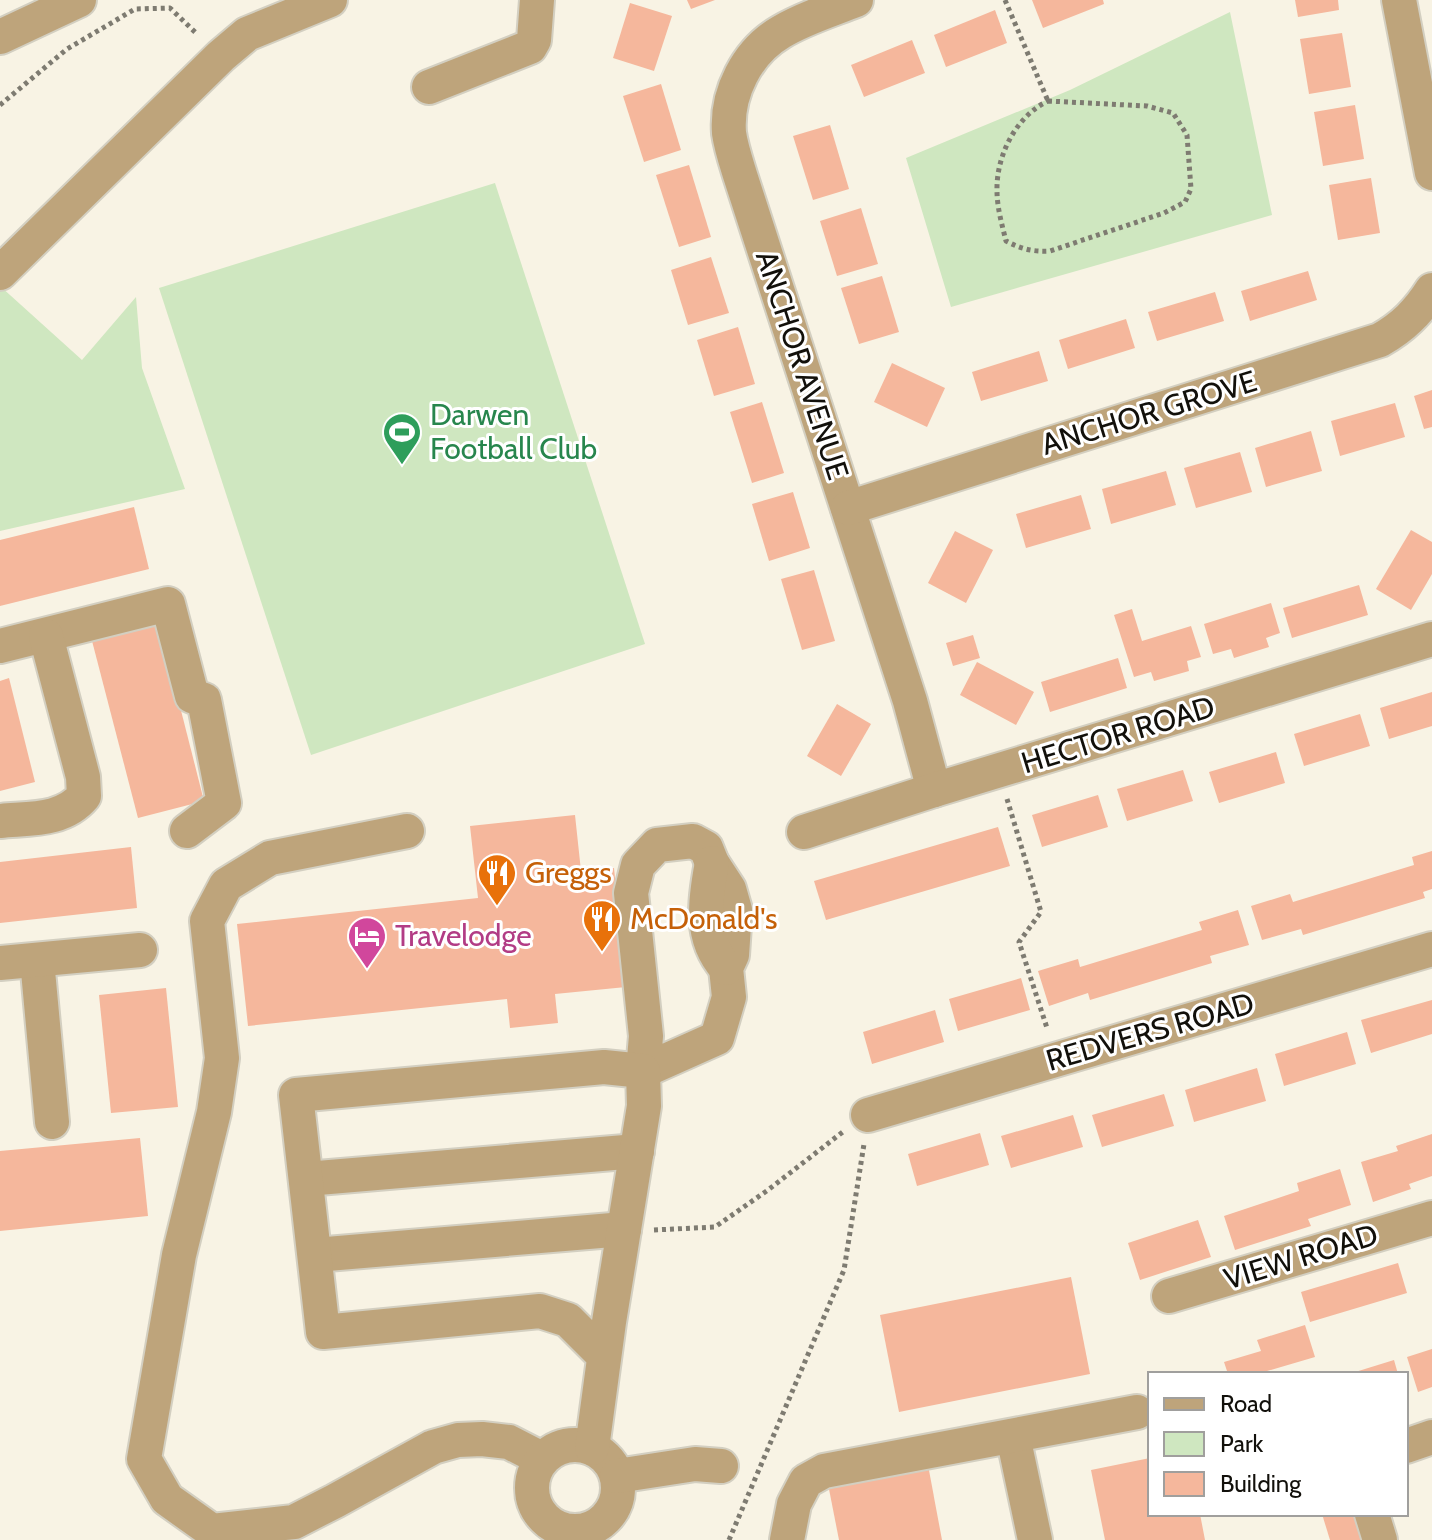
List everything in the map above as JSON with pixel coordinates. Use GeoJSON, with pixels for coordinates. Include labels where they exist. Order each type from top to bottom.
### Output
{"type":"FeatureCollection","features":[{"type":"Feature","properties":{"kind":"street"},"geometry":{"type":"LineString","coordinates":[[0,37],[79,0]]}},
{"type":"Feature","properties":{"kind":"street"},"geometry":{"type":"LineString","coordinates":[[273,0],[318,5]]}},
{"type":"Feature","properties":{"kind":"street"},"geometry":{"type":"LineString","coordinates":[[429,87],[530,47],[534,40],[537,0]]}},
{"type":"Feature","properties":{"kind":"street","name":"ANCHOR AVENUE"},"geometry":{"type":"LineString","coordinates":[[856,0],[780,33],[754,55],[734,89],[729,132],[740,175],[910,701],[934,790]]}},
{"type":"Feature","properties":{"kind":"street"},"geometry":{"type":"LineString","coordinates":[[1399,0],[1432,173]]}},
{"type":"Feature","properties":{"kind":"street"},"geometry":{"type":"LineString","coordinates":[[0,273],[247,34],[318,5]]}},
{"type":"Feature","properties":{"kind":"street","name":"ANCHOR GROVE"},"geometry":{"type":"LineString","coordinates":[[848,508],[1380,340],[1410,319],[1432,290]]}},
{"type":"Feature","properties":{"kind":"street"},"geometry":{"type":"LineString","coordinates":[[0,646],[168,604],[192,696],[204,700],[224,803],[187,831]]}},
{"type":"Feature","properties":{"kind":"street"},"geometry":{"type":"LineString","coordinates":[[0,821],[62,812],[74,808],[84,796],[83,777],[46,636]]}},
{"type":"Feature","properties":{"kind":"street","name":"HECTOR ROAD"},"geometry":{"type":"LineString","coordinates":[[804,832],[1432,639]]}},
{"type":"Feature","properties":{"kind":"street"},"geometry":{"type":"LineString","coordinates":[[407,831],[270,858],[226,885],[207,921],[222,1058],[214,1112],[179,1255],[144,1459],[183,1528],[212,1531],[294,1522],[433,1447],[458,1440],[509,1442],[542,1459]]}},
{"type":"Feature","properties":{"kind":"street"},"geometry":{"type":"LineString","coordinates":[[592,1448],[644,1106],[643,1071],[646,1036],[631,893],[638,865],[657,845],[693,841],[706,848],[712,863],[706,896],[707,932],[716,956],[726,968],[729,997],[717,1038],[643,1071],[604,1067],[296,1095],[323,1332],[540,1311],[568,1320],[604,1356]]}},
{"type":"Feature","properties":{"kind":"street","name":"REDVERS ROAD"},"geometry":{"type":"LineString","coordinates":[[868,1115],[1432,949]]}},
{"type":"Feature","properties":{"kind":"street"},"geometry":{"type":"LineString","coordinates":[[0,963],[140,950]]}},
{"type":"Feature","properties":{"kind":"street"},"geometry":{"type":"LineString","coordinates":[[37,960],[52,1122]]}},
{"type":"Feature","properties":{"kind":"street"},"geometry":{"type":"LineString","coordinates":[[306,1179],[637,1151]]}},
{"type":"Feature","properties":{"kind":"street","name":"VIEW ROAD"},"geometry":{"type":"LineString","coordinates":[[1169,1296],[1432,1218]]}},
{"type":"Feature","properties":{"kind":"street"},"geometry":{"type":"LineString","coordinates":[[315,1255],[624,1229]]}},
{"type":"Feature","properties":{"kind":"street"},"geometry":{"type":"LineString","coordinates":[[787,1540],[794,1504],[806,1481],[824,1471],[1137,1412]]}},
{"type":"Feature","properties":{"kind":"street"},"geometry":{"type":"LineString","coordinates":[[1013,1436],[1035,1540]]}},
{"type":"Feature","properties":{"kind":"street"},"geometry":{"type":"LineString","coordinates":[[1408,1445],[1432,1437]]}},
{"type":"Feature","properties":{"kind":"street"},"geometry":{"type":"LineString","coordinates":[[616,1491],[607,1518],[595,1527],[554,1534],[532,1501],[531,1486],[534,1472],[552,1451],[565,1445],[592,1448],[611,1465],[616,1491],[619,1540]]}},
{"type":"Feature","properties":{"kind":"street"},"geometry":{"type":"LineString","coordinates":[[616,1491],[695,1464],[721,1466]]}},
{"type":"Feature","properties":{"kind":"street"},"geometry":{"type":"LineString","coordinates":[[1373,1516],[1380,1540]]}},
{"type":"Feature","properties":{"kind":"path"},"geometry":{"type":"LineString","coordinates":[[1005,0],[1048,101]]}},
{"type":"Feature","properties":{"kind":"path"},"geometry":{"type":"LineString","coordinates":[[0,105],[67,49],[135,9],[170,8],[221,56]]}},
{"type":"Feature","properties":{"kind":"path"},"geometry":{"type":"LineString","coordinates":[[1048,101],[1147,106],[1173,113],[1187,135],[1191,189],[1185,202],[1164,213],[1050,251],[1021,249],[1006,241],[996,189],[1001,160],[1021,120],[1048,101]]}},
{"type":"Feature","properties":{"kind":"path"},"geometry":{"type":"LineString","coordinates":[[999,771],[1041,912],[1019,942],[1057,1059]]}},
{"type":"Feature","properties":{"kind":"path"},"geometry":{"type":"LineString","coordinates":[[624,1229],[715,1227],[868,1115]]}},
{"type":"Feature","properties":{"kind":"path"},"geometry":{"type":"LineString","coordinates":[[729,1540],[844,1270],[868,1115]]}},
{"type":"Feature","properties":{"kind":"green space"},"geometry":{"type":"Polygon","coordinates":[[[1230,12],[1272,215],[951,307],[906,158],[1070,90],[1230,12]]]}},
{"type":"Feature","properties":{"kind":"green space","name":"Darwen Football Club"},"geometry":{"type":"Polygon","coordinates":[[[495,183],[645,644],[311,755],[159,288],[495,183]]]}},
{"type":"Feature","properties":{"kind":"green space"},"geometry":{"type":"Polygon","coordinates":[[[0,286],[82,360],[136,297],[142,368],[185,489],[0,531],[0,286]]]}},
{"type":"Feature","properties":{"kind":"building"},"geometry":{"type":"Polygon","coordinates":[[[687,0],[715,0],[691,9],[687,0]]]}},
{"type":"Feature","properties":{"kind":"building"},"geometry":{"type":"Polygon","coordinates":[[[1032,0],[1103,0],[1104,4],[1043,28],[1032,0]]]}},
{"type":"Feature","properties":{"kind":"building"},"geometry":{"type":"Polygon","coordinates":[[[1295,0],[1338,0],[1339,10],[1298,17],[1295,0]]]}},
{"type":"Feature","properties":{"kind":"building"},"geometry":{"type":"Polygon","coordinates":[[[630,3],[672,16],[654,71],[613,58],[630,3]]]}},
{"type":"Feature","properties":{"kind":"building"},"geometry":{"type":"Polygon","coordinates":[[[995,10],[1007,43],[946,67],[934,35],[995,10]]]}},
{"type":"Feature","properties":{"kind":"building"},"geometry":{"type":"Polygon","coordinates":[[[1342,33],[1351,87],[1309,94],[1300,39],[1342,33]]]}},
{"type":"Feature","properties":{"kind":"building"},"geometry":{"type":"Polygon","coordinates":[[[912,40],[925,73],[864,97],[851,65],[912,40]]]}},
{"type":"Feature","properties":{"kind":"building"},"geometry":{"type":"Polygon","coordinates":[[[661,84],[681,150],[644,162],[623,96],[661,84]]]}},
{"type":"Feature","properties":{"kind":"building"},"geometry":{"type":"Polygon","coordinates":[[[1355,105],[1364,159],[1323,166],[1314,112],[1355,105]]]}},
{"type":"Feature","properties":{"kind":"building"},"geometry":{"type":"Polygon","coordinates":[[[830,125],[849,189],[813,200],[793,136],[830,125]]]}},
{"type":"Feature","properties":{"kind":"building"},"geometry":{"type":"Polygon","coordinates":[[[689,165],[711,237],[679,247],[656,175],[689,165]]]}},
{"type":"Feature","properties":{"kind":"building"},"geometry":{"type":"Polygon","coordinates":[[[1371,178],[1380,233],[1338,240],[1329,185],[1371,178]]]}},
{"type":"Feature","properties":{"kind":"building"},"geometry":{"type":"Polygon","coordinates":[[[861,208],[878,264],[837,276],[820,221],[861,208]]]}},
{"type":"Feature","properties":{"kind":"building"},"geometry":{"type":"Polygon","coordinates":[[[711,257],[729,313],[688,325],[671,270],[711,257]]]}},
{"type":"Feature","properties":{"kind":"building"},"geometry":{"type":"Polygon","coordinates":[[[1308,271],[1317,300],[1250,321],[1241,291],[1308,271]]]}},
{"type":"Feature","properties":{"kind":"building"},"geometry":{"type":"Polygon","coordinates":[[[882,276],[899,332],[859,344],[841,288],[882,276]]]}},
{"type":"Feature","properties":{"kind":"building"},"geometry":{"type":"Polygon","coordinates":[[[1215,292],[1224,321],[1157,341],[1148,312],[1215,292]]]}},
{"type":"Feature","properties":{"kind":"building"},"geometry":{"type":"Polygon","coordinates":[[[1126,319],[1135,348],[1068,369],[1059,340],[1126,319]]]}},
{"type":"Feature","properties":{"kind":"building"},"geometry":{"type":"Polygon","coordinates":[[[738,327],[755,384],[714,396],[697,340],[738,327]]]}},
{"type":"Feature","properties":{"kind":"building"},"geometry":{"type":"Polygon","coordinates":[[[1039,351],[1048,381],[981,401],[972,372],[1039,351]]]}},
{"type":"Feature","properties":{"kind":"building"},"geometry":{"type":"Polygon","coordinates":[[[892,363],[945,388],[927,427],[874,402],[892,363]]]}},
{"type":"Feature","properties":{"kind":"building"},"geometry":{"type":"Polygon","coordinates":[[[1432,390],[1432,427],[1424,429],[1414,396],[1432,390]]]}},
{"type":"Feature","properties":{"kind":"building"},"geometry":{"type":"Polygon","coordinates":[[[762,402],[784,473],[752,483],[730,412],[762,402]]]}},
{"type":"Feature","properties":{"kind":"building"},"geometry":{"type":"Polygon","coordinates":[[[1395,403],[1405,437],[1340,456],[1331,421],[1395,403]]]}},
{"type":"Feature","properties":{"kind":"building"},"geometry":{"type":"Polygon","coordinates":[[[1311,431],[1322,471],[1266,487],[1255,448],[1311,431]]]}},
{"type":"Feature","properties":{"kind":"building"},"geometry":{"type":"Polygon","coordinates":[[[1240,452],[1252,492],[1196,508],[1184,468],[1240,452]]]}},
{"type":"Feature","properties":{"kind":"building"},"geometry":{"type":"Polygon","coordinates":[[[1166,471],[1176,505],[1111,524],[1102,489],[1166,471]]]}},
{"type":"Feature","properties":{"kind":"building"},"geometry":{"type":"Polygon","coordinates":[[[793,492],[810,548],[769,561],[752,504],[793,492]]]}},
{"type":"Feature","properties":{"kind":"building"},"geometry":{"type":"Polygon","coordinates":[[[1081,495],[1091,529],[1026,548],[1016,514],[1081,495]]]}},
{"type":"Feature","properties":{"kind":"building"},"geometry":{"type":"Polygon","coordinates":[[[134,507],[149,569],[0,606],[0,540],[134,507]]]}},
{"type":"Feature","properties":{"kind":"building"},"geometry":{"type":"Polygon","coordinates":[[[1411,530],[1432,542],[1432,574],[1411,610],[1376,589],[1411,530]]]}},
{"type":"Feature","properties":{"kind":"building"},"geometry":{"type":"Polygon","coordinates":[[[955,531],[993,550],[966,603],[928,583],[955,531]]]}},
{"type":"Feature","properties":{"kind":"building"},"geometry":{"type":"Polygon","coordinates":[[[814,570],[835,641],[802,650],[781,579],[814,570]]]}},
{"type":"Feature","properties":{"kind":"building"},"geometry":{"type":"Polygon","coordinates":[[[1359,585],[1368,615],[1292,638],[1283,608],[1359,585]]]}},
{"type":"Feature","properties":{"kind":"building"},"geometry":{"type":"Polygon","coordinates":[[[1271,603],[1280,633],[1266,638],[1269,647],[1234,658],[1231,649],[1213,654],[1204,624],[1271,603]]]}},
{"type":"Feature","properties":{"kind":"building"},"geometry":{"type":"Polygon","coordinates":[[[1132,609],[1142,641],[1191,626],[1201,657],[1187,661],[1189,671],[1154,681],[1151,672],[1134,677],[1114,615],[1132,609]]]}},
{"type":"Feature","properties":{"kind":"building"},"geometry":{"type":"Polygon","coordinates":[[[158,620],[204,801],[138,818],[91,637],[158,620]]]}},
{"type":"Feature","properties":{"kind":"building"},"geometry":{"type":"Polygon","coordinates":[[[973,635],[980,658],[953,666],[946,643],[973,635]]]}},
{"type":"Feature","properties":{"kind":"building"},"geometry":{"type":"Polygon","coordinates":[[[1118,658],[1127,688],[1050,712],[1041,682],[1118,658]]]}},
{"type":"Feature","properties":{"kind":"building"},"geometry":{"type":"Polygon","coordinates":[[[977,662],[1034,692],[1016,725],[960,695],[977,662]]]}},
{"type":"Feature","properties":{"kind":"building"},"geometry":{"type":"Polygon","coordinates":[[[9,678],[35,782],[0,791],[0,681],[9,678]]]}},
{"type":"Feature","properties":{"kind":"building"},"geometry":{"type":"Polygon","coordinates":[[[1432,692],[1432,726],[1389,739],[1380,708],[1432,692]]]}},
{"type":"Feature","properties":{"kind":"building"},"geometry":{"type":"Polygon","coordinates":[[[837,704],[871,724],[841,776],[807,756],[837,704]]]}},
{"type":"Feature","properties":{"kind":"building"},"geometry":{"type":"Polygon","coordinates":[[[1360,714],[1370,746],[1304,766],[1294,734],[1360,714]]]}},
{"type":"Feature","properties":{"kind":"building"},"geometry":{"type":"Polygon","coordinates":[[[1276,752],[1285,783],[1219,803],[1209,772],[1276,752]]]}},
{"type":"Feature","properties":{"kind":"building"},"geometry":{"type":"Polygon","coordinates":[[[1183,770],[1193,801],[1127,821],[1117,789],[1183,770]]]}},
{"type":"Feature","properties":{"kind":"building"},"geometry":{"type":"Polygon","coordinates":[[[1098,795],[1108,827],[1042,847],[1032,815],[1098,795]]]}},
{"type":"Feature","properties":{"kind":"building"},"geometry":{"type":"Polygon","coordinates":[[[575,815],[581,871],[614,868],[626,987],[555,994],[558,1023],[510,1028],[507,999],[248,1026],[237,924],[478,898],[470,826],[575,815]]]}},
{"type":"Feature","properties":{"kind":"building"},"geometry":{"type":"Polygon","coordinates":[[[998,827],[1010,866],[826,920],[814,881],[998,827]]]}},
{"type":"Feature","properties":{"kind":"building"},"geometry":{"type":"Polygon","coordinates":[[[131,847],[137,908],[0,923],[0,862],[131,847]]]}},
{"type":"Feature","properties":{"kind":"building"},"geometry":{"type":"Polygon","coordinates":[[[1432,851],[1432,889],[1423,892],[1425,898],[1303,935],[1301,929],[1262,940],[1251,906],[1290,894],[1293,902],[1414,865],[1412,857],[1432,851]]]}},
{"type":"Feature","properties":{"kind":"building"},"geometry":{"type":"Polygon","coordinates":[[[1238,910],[1249,945],[1210,956],[1212,963],[1090,1000],[1088,993],[1049,1006],[1038,971],[1078,959],[1080,967],[1202,930],[1199,922],[1238,910]]]}},
{"type":"Feature","properties":{"kind":"building"},"geometry":{"type":"Polygon","coordinates":[[[1021,978],[1030,1010],[958,1031],[949,999],[1021,978]]]}},
{"type":"Feature","properties":{"kind":"building"},"geometry":{"type":"Polygon","coordinates":[[[166,988],[178,1107],[111,1113],[99,995],[166,988]]]}},
{"type":"Feature","properties":{"kind":"building"},"geometry":{"type":"Polygon","coordinates":[[[1432,1000],[1432,1034],[1371,1053],[1361,1020],[1432,1000]]]}},
{"type":"Feature","properties":{"kind":"building"},"geometry":{"type":"Polygon","coordinates":[[[935,1010],[944,1042],[872,1064],[863,1032],[935,1010]]]}},
{"type":"Feature","properties":{"kind":"building"},"geometry":{"type":"Polygon","coordinates":[[[1347,1032],[1356,1064],[1284,1086],[1275,1054],[1347,1032]]]}},
{"type":"Feature","properties":{"kind":"building"},"geometry":{"type":"Polygon","coordinates":[[[1257,1068],[1266,1101],[1194,1122],[1185,1090],[1257,1068]]]}},
{"type":"Feature","properties":{"kind":"building"},"geometry":{"type":"Polygon","coordinates":[[[1164,1094],[1174,1126],[1102,1147],[1092,1115],[1164,1094]]]}},
{"type":"Feature","properties":{"kind":"building"},"geometry":{"type":"Polygon","coordinates":[[[1073,1115],[1083,1147],[1011,1168],[1001,1136],[1073,1115]]]}},
{"type":"Feature","properties":{"kind":"building"},"geometry":{"type":"Polygon","coordinates":[[[980,1133],[989,1165],[917,1186],[908,1154],[980,1133]]]}},
{"type":"Feature","properties":{"kind":"building"},"geometry":{"type":"Polygon","coordinates":[[[1432,1134],[1432,1176],[1409,1184],[1411,1189],[1373,1202],[1361,1162],[1398,1151],[1396,1146],[1432,1134]]]}},
{"type":"Feature","properties":{"kind":"building"},"geometry":{"type":"Polygon","coordinates":[[[140,1138],[148,1216],[0,1231],[0,1151],[140,1138]]]}},
{"type":"Feature","properties":{"kind":"building"},"geometry":{"type":"Polygon","coordinates":[[[1340,1169],[1351,1205],[1308,1219],[1311,1226],[1235,1250],[1224,1216],[1299,1191],[1297,1183],[1340,1169]]]}},
{"type":"Feature","properties":{"kind":"building"},"geometry":{"type":"Polygon","coordinates":[[[1198,1220],[1211,1257],[1140,1280],[1128,1243],[1198,1220]]]}},
{"type":"Feature","properties":{"kind":"building"},"geometry":{"type":"Polygon","coordinates":[[[1398,1263],[1407,1293],[1310,1322],[1301,1292],[1398,1263]]]}},
{"type":"Feature","properties":{"kind":"building"},"geometry":{"type":"Polygon","coordinates":[[[1071,1277],[1090,1374],[899,1412],[880,1315],[1071,1277]]]}},
{"type":"Feature","properties":{"kind":"building"},"geometry":{"type":"Polygon","coordinates":[[[1305,1325],[1315,1357],[1267,1372],[1227,1372],[1224,1362],[1261,1351],[1257,1340],[1305,1325]]]}},
{"type":"Feature","properties":{"kind":"building"},"geometry":{"type":"Polygon","coordinates":[[[1432,1349],[1432,1387],[1418,1392],[1407,1357],[1432,1349]]]}},
{"type":"Feature","properties":{"kind":"building"},"geometry":{"type":"Polygon","coordinates":[[[1394,1360],[1397,1372],[1355,1372],[1394,1360]]]}},
{"type":"Feature","properties":{"kind":"building"},"geometry":{"type":"Polygon","coordinates":[[[1148,1458],[1148,1516],[1200,1516],[1205,1540],[1105,1540],[1091,1470],[1148,1458]]]}},
{"type":"Feature","properties":{"kind":"building"},"geometry":{"type":"Polygon","coordinates":[[[928,1465],[942,1540],[839,1540],[828,1484],[928,1465]]]}},
{"type":"Feature","properties":{"kind":"building"},"geometry":{"type":"Polygon","coordinates":[[[1323,1516],[1360,1516],[1367,1540],[1330,1540],[1323,1516]]]}},
{"type":"Feature","properties":{"kind":"place","name":"Darwen Football Club"},"geometry":{"type":"Point","coordinates":[402,466]}},
{"type":"Feature","properties":{"kind":"place","name":"Greggs"},"geometry":{"type":"Point","coordinates":[497,907]}},
{"type":"Feature","properties":{"kind":"place","name":"McDonald's"},"geometry":{"type":"Point","coordinates":[602,953]}},
{"type":"Feature","properties":{"kind":"place","name":"Travelodge"},"geometry":{"type":"Point","coordinates":[367,970]}}]}
